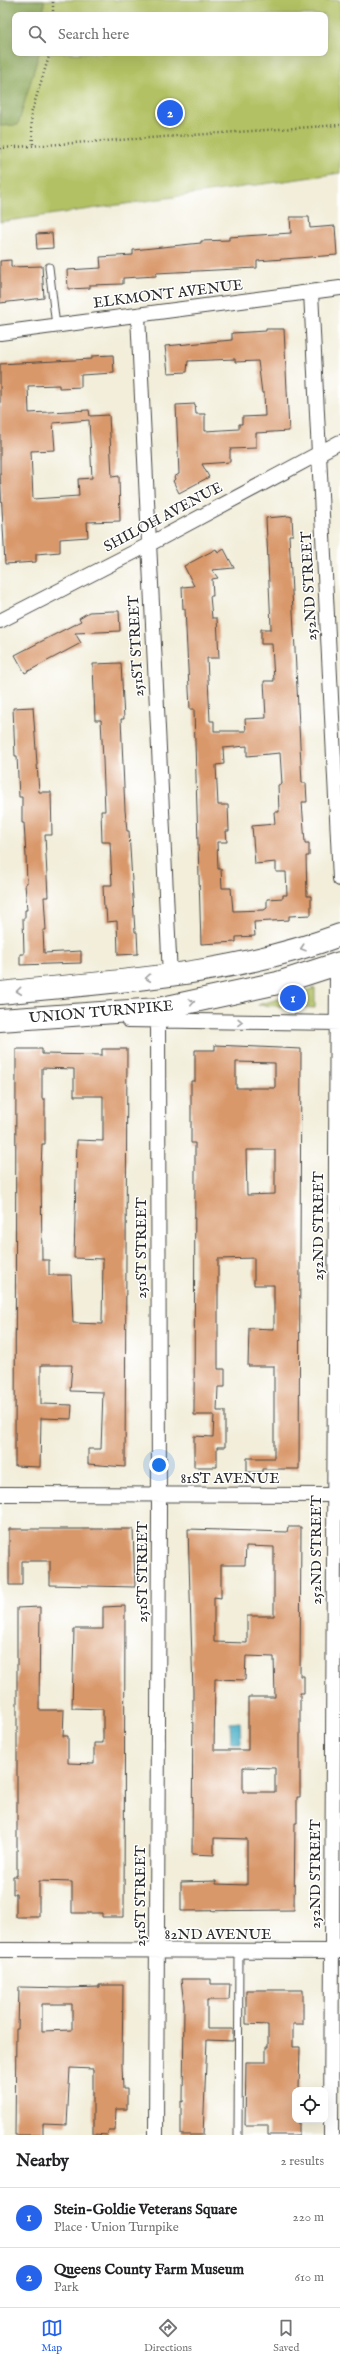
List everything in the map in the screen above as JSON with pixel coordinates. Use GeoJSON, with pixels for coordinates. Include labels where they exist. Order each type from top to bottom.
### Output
{"type":"FeatureCollection","features":[{"type":"Feature","properties":{"kind":"main road","name":"UNION TURNPIKE"},"geometry":{"type":"LineString","coordinates":[[0,993],[170,976],[247,964],[340,935]]}},
{"type":"Feature","properties":{"kind":"main road","name":"UNION TURNPIKE"},"geometry":{"type":"LineString","coordinates":[[10,1020],[158,1015],[278,983],[339,964]]}},
{"type":"Feature","properties":{"kind":"street","name":"ELKMONT AVENUE"},"geometry":{"type":"LineString","coordinates":[[0,333],[340,288]]}},
{"type":"Feature","properties":{"kind":"street","name":"252ND STREET"},"geometry":{"type":"LineString","coordinates":[[311,292],[340,879]]}},
{"type":"Feature","properties":{"kind":"street","name":"251ST STREET"},"geometry":{"type":"LineString","coordinates":[[138,315],[170,976]]}},
{"type":"Feature","properties":{"kind":"street","name":"SHILOH AVENUE"},"geometry":{"type":"LineString","coordinates":[[0,621],[148,545],[340,442]]}},
{"type":"Feature","properties":{"kind":"street","name":"252ND STREET"},"geometry":{"type":"LineString","coordinates":[[334,2131],[336,1951],[339,964]]}},
{"type":"Feature","properties":{"kind":"street","name":"251ST STREET"},"geometry":{"type":"LineString","coordinates":[[156,2135],[159,1495],[158,1015]]}},
{"type":"Feature","properties":{"kind":"street"},"geometry":{"type":"LineString","coordinates":[[158,1015],[338,1023]]}},
{"type":"Feature","properties":{"kind":"street","name":"81ST AVENUE"},"geometry":{"type":"LineString","coordinates":[[0,1494],[337,1495]]}},
{"type":"Feature","properties":{"kind":"street","name":"82ND AVENUE"},"geometry":{"type":"LineString","coordinates":[[0,1950],[336,1951]]}},
{"type":"Feature","properties":{"kind":"lane"},"geometry":{"type":"LineString","coordinates":[[49,267],[56,326]]}},
{"type":"Feature","properties":{"kind":"lane"},"geometry":{"type":"LineString","coordinates":[[238,2135],[240,1951]]}},
{"type":"Feature","properties":{"kind":"path"},"geometry":{"type":"LineString","coordinates":[[53,0],[53,12]]}},
{"type":"Feature","properties":{"kind":"path"},"geometry":{"type":"LineString","coordinates":[[32,144],[31,114],[49,56]]}},
{"type":"Feature","properties":{"kind":"path"},"geometry":{"type":"LineString","coordinates":[[0,148],[32,144],[340,125]]}},
{"type":"Feature","properties":{"kind":"green space"},"geometry":{"type":"Polygon","coordinates":[[[0,0],[340,0],[340,173],[0,222],[0,0]]]}},
{"type":"Feature","properties":{"kind":"green space"},"geometry":{"type":"Polygon","coordinates":[[[0,0],[44,0],[44,12],[12,12],[12,56],[38,56],[18,125],[0,126],[0,0]]]}},
{"type":"Feature","properties":{"kind":"green space"},"geometry":{"type":"Polygon","coordinates":[[[315,988],[315,1008],[258,1005],[315,988]]]}},
{"type":"Feature","properties":{"kind":"water"},"geometry":{"type":"Polygon","coordinates":[[[240,1722],[241,1743],[231,1743],[230,1723],[240,1722]]]}},
{"type":"Feature","properties":{"kind":"building"},"geometry":{"type":"Polygon","coordinates":[[[290,217],[309,217],[310,228],[335,226],[337,255],[257,261],[257,268],[156,273],[156,276],[123,278],[123,284],[90,285],[90,288],[68,289],[67,270],[101,268],[100,257],[133,255],[133,250],[201,243],[201,241],[229,240],[229,237],[291,233],[290,217]]]}},
{"type":"Feature","properties":{"kind":"building"},"geometry":{"type":"Polygon","coordinates":[[[52,233],[53,248],[37,249],[36,234],[52,233]]]}},
{"type":"Feature","properties":{"kind":"building"},"geometry":{"type":"Polygon","coordinates":[[[11,260],[11,267],[42,266],[44,298],[0,303],[0,261],[11,260]]]}},
{"type":"Feature","properties":{"kind":"building"},"geometry":{"type":"Polygon","coordinates":[[[266,329],[284,329],[289,431],[256,433],[256,448],[230,449],[230,462],[202,464],[209,477],[179,493],[173,481],[175,479],[174,477],[179,474],[176,405],[195,404],[196,414],[205,414],[205,431],[239,429],[239,424],[242,424],[242,417],[265,416],[264,393],[262,393],[258,361],[235,362],[235,359],[188,361],[187,372],[168,373],[165,346],[232,340],[232,333],[266,331],[266,329]]]}},
{"type":"Feature","properties":{"kind":"building"},"geometry":{"type":"Polygon","coordinates":[[[113,355],[114,373],[81,375],[81,387],[59,388],[59,385],[28,386],[29,413],[89,410],[90,416],[109,415],[112,477],[119,476],[120,521],[87,522],[88,537],[60,539],[60,552],[36,554],[36,562],[5,564],[0,471],[0,364],[92,359],[92,356],[113,355]],[[89,420],[53,423],[55,450],[31,451],[33,499],[79,496],[78,479],[92,478],[89,420]]]}},
{"type":"Feature","properties":{"kind":"building"},"geometry":{"type":"Polygon","coordinates":[[[292,517],[293,535],[289,535],[302,783],[306,783],[307,802],[302,802],[305,843],[309,843],[309,856],[306,856],[307,896],[311,896],[311,915],[289,916],[289,920],[254,922],[255,936],[236,937],[236,942],[201,944],[194,709],[190,709],[185,609],[183,609],[182,587],[194,586],[184,566],[216,549],[218,553],[224,549],[234,568],[212,570],[218,578],[212,579],[213,596],[210,596],[212,618],[217,618],[219,658],[207,658],[210,721],[214,721],[214,731],[246,731],[245,719],[266,718],[264,681],[274,681],[272,644],[261,644],[261,629],[271,629],[266,518],[292,517]],[[247,746],[223,748],[224,764],[216,765],[218,805],[228,805],[229,831],[226,831],[227,842],[217,842],[218,869],[221,869],[222,888],[231,888],[233,911],[264,910],[267,908],[267,899],[283,898],[283,895],[287,895],[286,872],[276,872],[276,862],[255,864],[252,826],[275,824],[274,812],[279,812],[278,785],[282,784],[280,753],[247,756],[247,746]]]}},
{"type":"Feature","properties":{"kind":"building"},"geometry":{"type":"Polygon","coordinates":[[[119,611],[120,631],[75,633],[81,643],[25,673],[15,655],[81,621],[79,618],[89,612],[119,611]]]}},
{"type":"Feature","properties":{"kind":"building"},"geometry":{"type":"Polygon","coordinates":[[[121,663],[124,719],[121,719],[125,810],[127,831],[129,831],[135,932],[137,932],[138,954],[118,955],[117,921],[107,922],[106,909],[104,909],[103,885],[112,885],[110,842],[102,842],[101,811],[105,811],[101,720],[95,720],[93,664],[121,663]]]}},
{"type":"Feature","properties":{"kind":"building"},"geometry":{"type":"Polygon","coordinates":[[[33,707],[39,792],[51,792],[52,835],[45,835],[48,897],[44,897],[46,930],[43,930],[44,953],[81,951],[81,963],[20,965],[20,954],[24,954],[23,918],[25,918],[25,910],[27,910],[25,884],[27,883],[24,823],[22,823],[22,797],[19,797],[17,756],[15,756],[13,708],[33,707]]]}},
{"type":"Feature","properties":{"kind":"building"},"geometry":{"type":"Polygon","coordinates":[[[215,1045],[301,1049],[299,1469],[262,1469],[262,1472],[247,1472],[247,1458],[274,1458],[274,1366],[248,1366],[249,1328],[274,1329],[274,1285],[254,1285],[254,1258],[218,1259],[218,1369],[225,1369],[225,1387],[218,1387],[217,1411],[225,1411],[225,1447],[217,1447],[217,1467],[194,1467],[194,1436],[213,1437],[214,1415],[194,1415],[195,1143],[191,1143],[191,1081],[195,1081],[195,1050],[215,1050],[215,1045]],[[236,1062],[236,1088],[275,1088],[275,1063],[236,1062]],[[246,1150],[247,1195],[275,1194],[275,1150],[246,1150]]]}},
{"type":"Feature","properties":{"kind":"building"},"geometry":{"type":"Polygon","coordinates":[[[16,1049],[42,1049],[42,1054],[102,1055],[102,1049],[127,1049],[125,1467],[88,1464],[88,1449],[101,1449],[103,1392],[70,1391],[72,1365],[41,1365],[41,1404],[72,1405],[71,1419],[41,1418],[40,1467],[15,1466],[16,1049]],[[42,1068],[42,1099],[45,1099],[45,1144],[42,1144],[41,1170],[42,1260],[49,1260],[49,1275],[71,1275],[73,1323],[102,1324],[103,1259],[74,1258],[77,1140],[103,1141],[103,1096],[74,1096],[74,1069],[42,1068]]]}},
{"type":"Feature","properties":{"kind":"building"},"geometry":{"type":"Polygon","coordinates":[[[288,1527],[301,1527],[300,1676],[304,1676],[304,1693],[300,1693],[300,1797],[297,1797],[297,1823],[295,1823],[294,1910],[181,1911],[181,1882],[216,1881],[216,1884],[247,1885],[247,1839],[214,1838],[214,1855],[192,1854],[193,1692],[188,1529],[287,1532],[288,1527]],[[246,1546],[245,1565],[221,1565],[221,1598],[214,1597],[214,1642],[247,1643],[247,1616],[274,1616],[274,1547],[246,1546]],[[246,1656],[245,1680],[215,1679],[214,1750],[248,1750],[248,1697],[275,1697],[274,1657],[246,1656]],[[243,1767],[243,1792],[275,1792],[275,1768],[243,1767]]]}},
{"type":"Feature","properties":{"kind":"building"},"geometry":{"type":"Polygon","coordinates":[[[9,1529],[133,1529],[135,1587],[50,1585],[50,1561],[22,1561],[22,1585],[9,1585],[9,1529]]]}},
{"type":"Feature","properties":{"kind":"building"},"geometry":{"type":"Polygon","coordinates":[[[125,1606],[124,1917],[102,1917],[102,1913],[72,1913],[72,1882],[39,1881],[39,1917],[16,1917],[16,1894],[13,1894],[13,1876],[17,1876],[17,1608],[40,1607],[39,1710],[64,1710],[63,1736],[68,1736],[68,1763],[94,1764],[94,1743],[103,1743],[103,1709],[72,1708],[74,1629],[103,1629],[103,1607],[125,1606]]]}},
{"type":"Feature","properties":{"kind":"building"},"geometry":{"type":"Polygon","coordinates":[[[181,1979],[211,1979],[211,1984],[230,1984],[229,2000],[207,2000],[207,2029],[233,2029],[233,2041],[207,2040],[203,2135],[181,2135],[181,2101],[183,2102],[184,2005],[181,1979]]]}},
{"type":"Feature","properties":{"kind":"building"},"geometry":{"type":"Polygon","coordinates":[[[99,1985],[123,1985],[122,2065],[123,2089],[127,2089],[127,2109],[116,2109],[115,2131],[108,2131],[108,2135],[93,2134],[93,2069],[70,2068],[67,2125],[43,2124],[43,2135],[15,2135],[16,2029],[18,2029],[19,1987],[99,1987],[99,1985]],[[42,2004],[42,2031],[72,2030],[72,2004],[42,2004]]]}},
{"type":"Feature","properties":{"kind":"building"},"geometry":{"type":"Polygon","coordinates":[[[246,1990],[303,1990],[303,2024],[293,2024],[293,2047],[300,2047],[299,2087],[292,2087],[292,2123],[299,2123],[299,2135],[268,2135],[268,2125],[245,2125],[246,2062],[266,2062],[266,2047],[268,2047],[268,2025],[246,2024],[246,1990]]]}},
{"type":"Feature","properties":{"kind":"place","name":"Queens County Farm Museum"},"geometry":{"type":"Point","coordinates":[170,113]}},
{"type":"Feature","properties":{"kind":"place","name":"Stein-Goldie Veterans Square"},"geometry":{"type":"Point","coordinates":[293,998]}}]}
